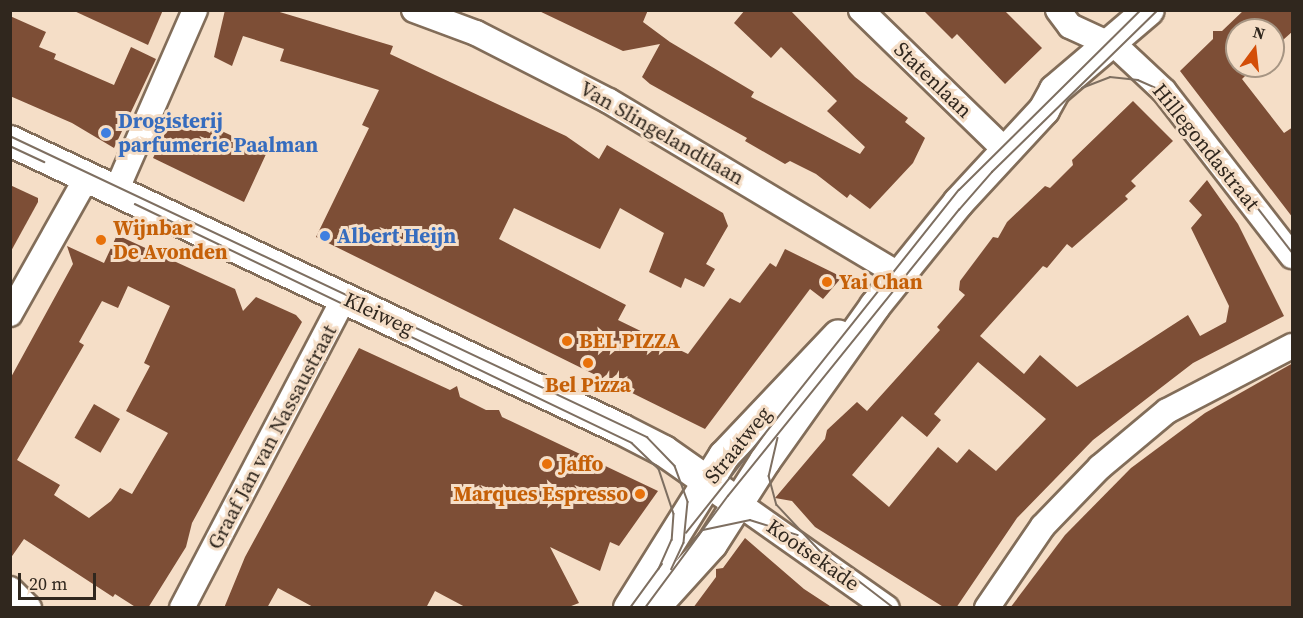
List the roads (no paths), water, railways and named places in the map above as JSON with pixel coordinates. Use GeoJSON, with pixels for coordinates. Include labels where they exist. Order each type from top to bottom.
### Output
{"type":"FeatureCollection","features":[{"type":"Feature","properties":{"kind":"street"},"geometry":{"type":"LineString","coordinates":[[116,191],[195,10]]}},
{"type":"Feature","properties":{"kind":"street","name":"Van Slingelandtlaan"},"geometry":{"type":"LineString","coordinates":[[414,10],[476,33],[599,96],[900,275]]}},
{"type":"Feature","properties":{"kind":"street","name":"Statenlaan"},"geometry":{"type":"LineString","coordinates":[[861,10],[1005,150]]}},
{"type":"Feature","properties":{"kind":"street","name":"Hillegondastraat"},"geometry":{"type":"LineString","coordinates":[[1058,10],[1070,26],[1111,46],[1178,105],[1293,256]]}},
{"type":"Feature","properties":{"kind":"street","name":"Straatweg"},"geometry":{"type":"LineString","coordinates":[[654,608],[712,544],[875,306],[900,275],[1005,150],[1044,110],[1062,99],[1111,46],[1149,10]]}},
{"type":"Feature","properties":{"kind":"street","name":"Kleiweg"},"geometry":{"type":"LineString","coordinates":[[10,141],[621,429],[664,451],[738,503]]}},
{"type":"Feature","properties":{"kind":"street"},"geometry":{"type":"LineString","coordinates":[[10,314],[87,177]]}},
{"type":"Feature","properties":{"kind":"street","name":"Graaf Jan van Nassaustraat"},"geometry":{"type":"LineString","coordinates":[[182,608],[344,298]]}},
{"type":"Feature","properties":{"kind":"street","name":"Straatweg"},"geometry":{"type":"LineString","coordinates":[[629,608],[706,481],[737,439],[805,367],[875,306]]}},
{"type":"Feature","properties":{"kind":"street"},"geometry":{"type":"LineString","coordinates":[[987,608],[1042,526],[1100,467],[1167,411],[1293,346]]}},
{"type":"Feature","properties":{"kind":"street","name":"Kootsekade"},"geometry":{"type":"LineString","coordinates":[[738,503],[887,608]]}},
{"type":"Feature","properties":{"kind":"street"},"geometry":{"type":"LineString","coordinates":[[10,590],[29,608]]}},
{"type":"Feature","properties":{"kind":"tram line"},"geometry":{"type":"LineString","coordinates":[[686,533],[959,190],[1141,10]]}},
{"type":"Feature","properties":{"kind":"tram line"},"geometry":{"type":"LineString","coordinates":[[645,608],[728,496],[959,210],[992,172],[1158,10]]}},
{"type":"Feature","properties":{"kind":"tram line"},"geometry":{"type":"LineString","coordinates":[[1082,88],[1110,77],[1138,80],[1160,90],[1178,105],[1292,252]]}},
{"type":"Feature","properties":{"kind":"tram line"},"geometry":{"type":"LineString","coordinates":[[10,136],[647,437],[675,466],[688,502],[684,543],[672,569]]}},
{"type":"Feature","properties":{"kind":"tram line"},"geometry":{"type":"LineString","coordinates":[[10,146],[45,162]]}},
{"type":"Feature","properties":{"kind":"tram line"},"geometry":{"type":"LineString","coordinates":[[135,204],[632,443],[659,469],[674,514],[672,540],[659,569]]}},
{"type":"Feature","properties":{"kind":"tram line"},"geometry":{"type":"LineString","coordinates":[[778,438],[769,476],[777,505],[820,551],[894,608]]}},
{"type":"Feature","properties":{"kind":"tram line"},"geometry":{"type":"LineString","coordinates":[[703,530],[750,520],[798,535]]}},
{"type":"Feature","properties":{"kind":"tram line"},"geometry":{"type":"LineString","coordinates":[[630,608],[662,564]]}},
{"type":"Feature","properties":{"kind":"place","name":"Drogisterij parfumerie Paalman"},"geometry":{"type":"Point","coordinates":[106,133]}},
{"type":"Feature","properties":{"kind":"place","name":"Albert Heijn"},"geometry":{"type":"Point","coordinates":[325,236]}},
{"type":"Feature","properties":{"kind":"place","name":"Wijnbar De Avonden"},"geometry":{"type":"Point","coordinates":[101,240]}},
{"type":"Feature","properties":{"kind":"place","name":"Yai Chan"},"geometry":{"type":"Point","coordinates":[827,282]}},
{"type":"Feature","properties":{"kind":"place","name":"BEL PIZZA"},"geometry":{"type":"Point","coordinates":[567,341]}},
{"type":"Feature","properties":{"kind":"place","name":"Bel Pizza"},"geometry":{"type":"Point","coordinates":[588,363]}},
{"type":"Feature","properties":{"kind":"place","name":"Jaffo"},"geometry":{"type":"Point","coordinates":[547,464]}},
{"type":"Feature","properties":{"kind":"place","name":"Marques Espresso"},"geometry":{"type":"Point","coordinates":[640,494]}}]}
